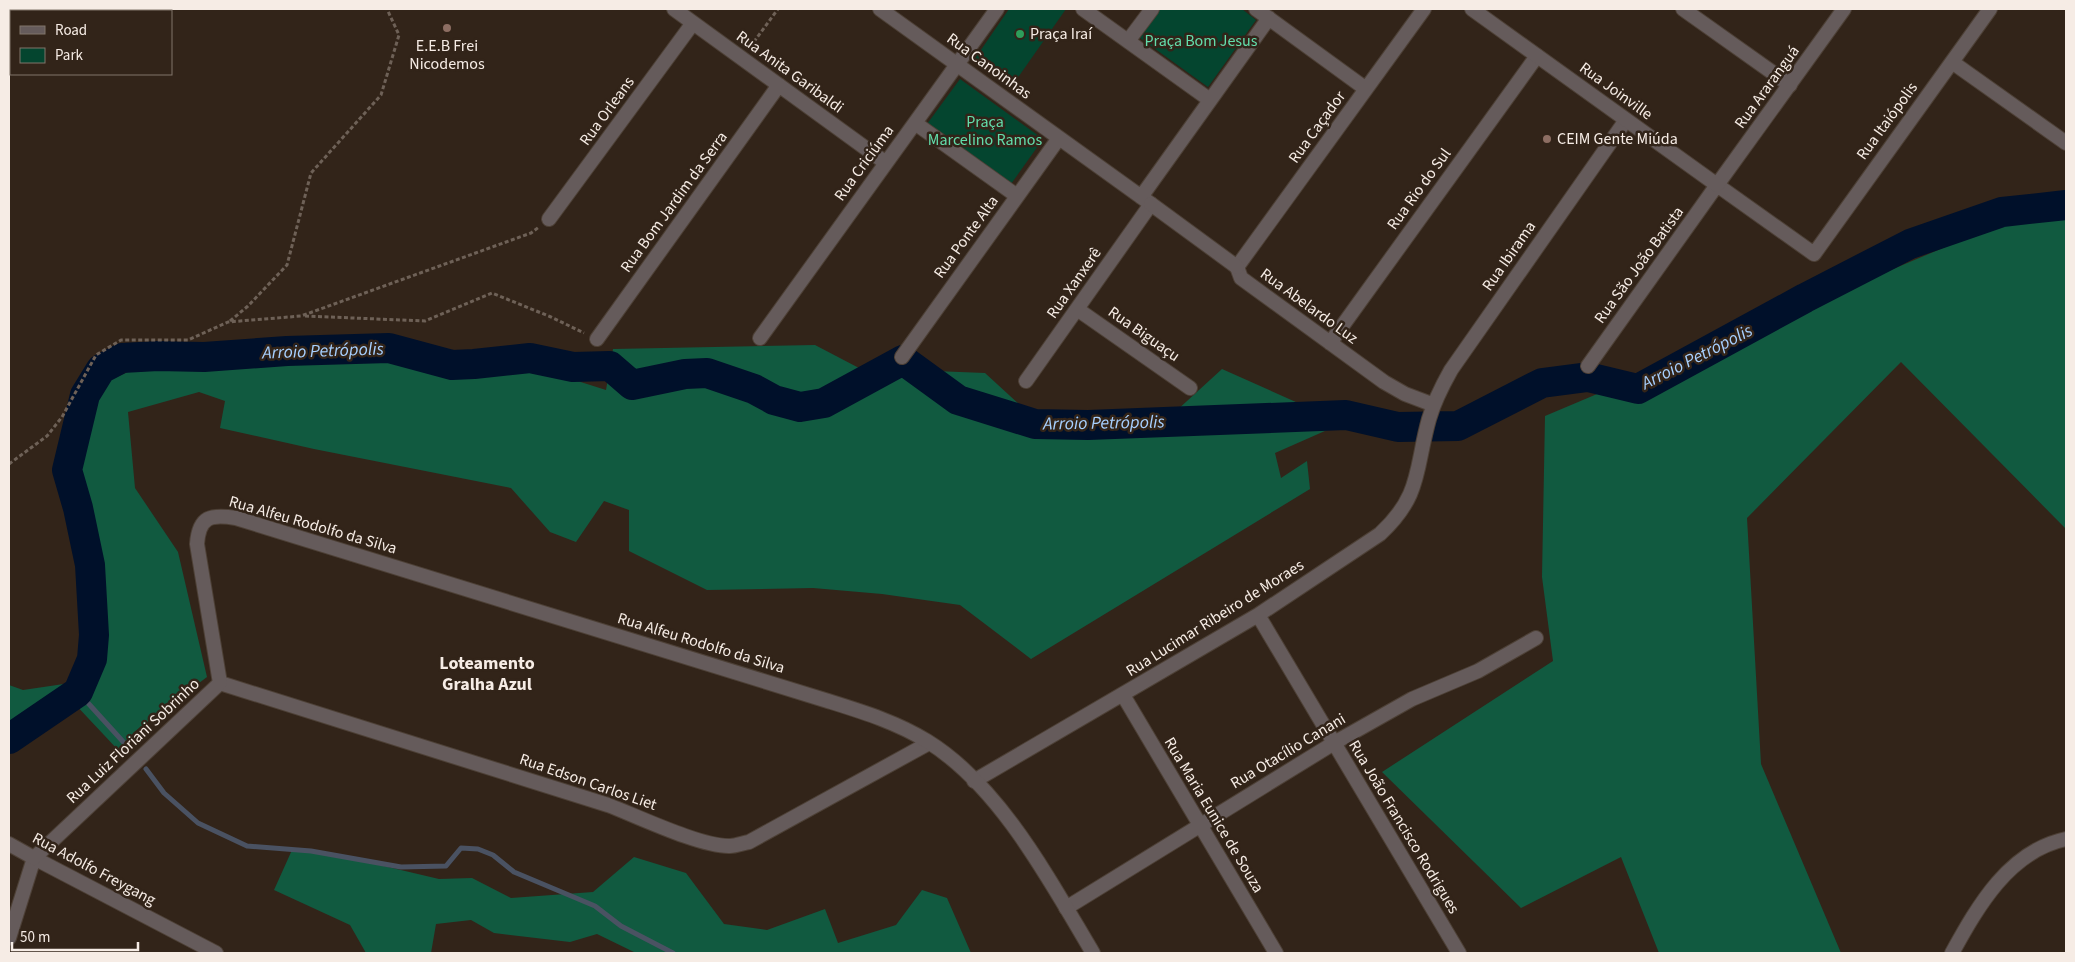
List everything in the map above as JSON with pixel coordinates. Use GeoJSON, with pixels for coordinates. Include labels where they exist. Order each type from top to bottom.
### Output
{"type":"FeatureCollection","features":[{"type":"Feature","properties":{"kind":"street","name":"Rua Anita Garibaldi"},"geometry":{"type":"LineString","coordinates":[[674,9],[886,162]]}},
{"type":"Feature","properties":{"kind":"street","name":"Rua Canoinhas"},"geometry":{"type":"LineString","coordinates":[[880,9],[1146,201]]}},
{"type":"Feature","properties":{"kind":"street","name":"Rua Criciúma"},"geometry":{"type":"LineString","coordinates":[[760,338],[997,9]]}},
{"type":"Feature","properties":{"kind":"street"},"geometry":{"type":"LineString","coordinates":[[1084,9],[1210,100]]}},
{"type":"Feature","properties":{"kind":"street"},"geometry":{"type":"LineString","coordinates":[[1128,41],[1152,9]]}},
{"type":"Feature","properties":{"kind":"street"},"geometry":{"type":"LineString","coordinates":[[1256,9],[1366,89]]}},
{"type":"Feature","properties":{"kind":"street","name":"Rua Caçador"},"geometry":{"type":"LineString","coordinates":[[1237,267],[1424,9]]}},
{"type":"Feature","properties":{"kind":"street","name":"Rua Joinville"},"geometry":{"type":"LineString","coordinates":[[1472,9],[1814,254]]}},
{"type":"Feature","properties":{"kind":"street"},"geometry":{"type":"LineString","coordinates":[[1685,9],[1790,85]]}},
{"type":"Feature","properties":{"kind":"street","name":"Rua Araranguá"},"geometry":{"type":"LineString","coordinates":[[1718,185],[1844,9]]}},
{"type":"Feature","properties":{"kind":"street","name":"Rua Itaiópolis"},"geometry":{"type":"LineString","coordinates":[[1814,254],[1990,9]]}},
{"type":"Feature","properties":{"kind":"street","name":"Rua Xanxerê"},"geometry":{"type":"LineString","coordinates":[[1026,381],[1077,309],[1210,100],[1269,18]]}},
{"type":"Feature","properties":{"kind":"street","name":"Rua Orleans"},"geometry":{"type":"LineString","coordinates":[[549,219],[694,23]]}},
{"type":"Feature","properties":{"kind":"street","name":"Rua Rio do Sul"},"geometry":{"type":"LineString","coordinates":[[1330,343],[1537,56]]}},
{"type":"Feature","properties":{"kind":"street"},"geometry":{"type":"LineString","coordinates":[[1952,62],[2066,143]]}},
{"type":"Feature","properties":{"kind":"street","name":"Rua Bom Jardim da Serra"},"geometry":{"type":"LineString","coordinates":[[597,339],[779,85]]}},
{"type":"Feature","properties":{"kind":"street","name":"Rua Ibirama"},"geometry":{"type":"LineString","coordinates":[[1429,419],[1442,387],[1464,350],[1626,120]]}},
{"type":"Feature","properties":{"kind":"street"},"geometry":{"type":"LineString","coordinates":[[915,122],[1017,196]]}},
{"type":"Feature","properties":{"kind":"street","name":"Rua Ponte Alta"},"geometry":{"type":"LineString","coordinates":[[902,357],[1059,138]]}},
{"type":"Feature","properties":{"kind":"street","name":"Rua São João Batista"},"geometry":{"type":"LineString","coordinates":[[1588,366],[1718,185]]}},
{"type":"Feature","properties":{"kind":"street","name":"Rua Abelardo Luz"},"geometry":{"type":"LineString","coordinates":[[1146,201],[1237,267],[1241,278],[1384,382],[1405,394],[1434,405]]}},
{"type":"Feature","properties":{"kind":"street","name":"Rua Biguaçu"},"geometry":{"type":"LineString","coordinates":[[1077,309],[1190,388]]}},
{"type":"Feature","properties":{"kind":"street","name":"Rua Lucimar Ribeiro de Moraes"},"geometry":{"type":"LineString","coordinates":[[974,781],[1258,615],[1380,534],[1405,505],[1414,487],[1429,419]]}},
{"type":"Feature","properties":{"kind":"street","name":"Rua Alfeu Rodolfo da Silva"},"geometry":{"type":"LineString","coordinates":[[202,522],[212,516],[223,516],[246,521],[874,716],[904,728],[929,742],[974,781],[1025,844],[1093,953]]}},
{"type":"Feature","properties":{"kind":"street","name":"Rua Luiz Floriani Sobrinho"},"geometry":{"type":"LineString","coordinates":[[9,938],[34,858],[220,683],[197,544],[198,532],[202,522]]}},
{"type":"Feature","properties":{"kind":"street","name":"Rua João Francisco Rodrigues"},"geometry":{"type":"LineString","coordinates":[[1258,615],[1459,953]]}},
{"type":"Feature","properties":{"kind":"street","name":"Rua Otacílio Canani"},"geometry":{"type":"LineString","coordinates":[[1066,908],[1334,743],[1412,699],[1478,671],[1536,638]]}},
{"type":"Feature","properties":{"kind":"street","name":"Rua Edson Carlos Liet"},"geometry":{"type":"LineString","coordinates":[[220,683],[608,805],[708,843],[730,846],[749,842],[929,742]]}},
{"type":"Feature","properties":{"kind":"street","name":"Rua Maria Eunice de Souza"},"geometry":{"type":"LineString","coordinates":[[1122,695],[1276,953]]}},
{"type":"Feature","properties":{"kind":"street"},"geometry":{"type":"LineString","coordinates":[[1952,953],[1981,905],[2000,880],[2018,862],[2038,848],[2066,839]]}},
{"type":"Feature","properties":{"kind":"street","name":"Rua Adolfo Freygang"},"geometry":{"type":"LineString","coordinates":[[9,844],[216,953]]}},
{"type":"Feature","properties":{"kind":"path"},"geometry":{"type":"LineString","coordinates":[[9,464],[47,436],[62,417],[96,355],[121,340],[188,340],[228,322],[248,306],[287,265],[311,173],[381,95],[399,35],[387,9]]}},
{"type":"Feature","properties":{"kind":"path"},"geometry":{"type":"LineString","coordinates":[[742,58],[778,9]]}},
{"type":"Feature","properties":{"kind":"path"},"geometry":{"type":"LineString","coordinates":[[302,316],[531,233],[549,219]]}},
{"type":"Feature","properties":{"kind":"path"},"geometry":{"type":"LineString","coordinates":[[228,322],[302,316],[426,321],[492,293],[551,317],[597,339]]}},
{"type":"Feature","properties":{"kind":"green space","name":"Praça Iraí"},"geometry":{"type":"Polygon","coordinates":[[[1009,9],[1066,9],[1012,86],[974,60],[1009,9]]]}},
{"type":"Feature","properties":{"kind":"green space","name":"Praça Bom Jesus"},"geometry":{"type":"Polygon","coordinates":[[[1160,9],[1242,9],[1256,20],[1208,87],[1140,38],[1160,9]]]}},
{"type":"Feature","properties":{"kind":"green space","name":"Praça Marcelino Ramos"},"geometry":{"type":"Polygon","coordinates":[[[960,79],[1043,139],[1011,184],[927,124],[960,79]]]}},
{"type":"Feature","properties":{"kind":"green space"},"geometry":{"type":"Polygon","coordinates":[[[2066,196],[2066,529],[1901,362],[1747,518],[1761,764],[1841,953],[1659,953],[1621,857],[1521,908],[1382,772],[1553,661],[1542,577],[1545,416],[2066,196]]]}},
{"type":"Feature","properties":{"kind":"green space"},"geometry":{"type":"Polygon","coordinates":[[[815,345],[859,368],[985,373],[1031,415],[1175,412],[1222,369],[1343,423],[1275,453],[1281,478],[1307,461],[1310,489],[1031,659],[960,605],[882,594],[813,588],[707,590],[629,551],[629,510],[604,501],[576,542],[550,532],[511,488],[314,449],[220,428],[225,401],[199,392],[128,412],[135,488],[178,552],[207,677],[134,732],[119,751],[73,702],[52,716],[9,753],[9,685],[23,690],[91,680],[101,653],[82,538],[69,496],[94,387],[148,363],[255,363],[322,356],[421,361],[453,372],[530,366],[606,390],[613,349],[815,345]]]}},
{"type":"Feature","properties":{"kind":"green space"},"geometry":{"type":"Polygon","coordinates":[[[292,850],[316,850],[439,879],[472,878],[511,898],[593,892],[634,857],[686,873],[724,924],[767,930],[825,909],[838,943],[896,925],[922,890],[947,898],[971,953],[636,953],[597,934],[570,942],[494,933],[471,920],[436,924],[431,953],[366,953],[350,925],[274,890],[292,850]]]}},
{"type":"Feature","properties":{"kind":"waterway","name":"Arroio Petrópolis"},"geometry":{"type":"LineString","coordinates":[[9,739],[78,692],[92,659],[94,635],[90,565],[78,508],[67,470],[85,395],[101,369],[122,358],[158,356],[204,357],[287,351],[389,348],[452,365],[530,358],[573,367],[610,366],[632,385],[685,374],[707,373],[754,389],[774,400],[800,407],[824,403],[903,360],[958,400],[1035,424],[1088,425],[1346,415],[1398,427],[1458,426],[1542,383],[1588,377],[1638,389],[1805,298],[1910,244],[2002,212],[2066,205]]}},
{"type":"Feature","properties":{"kind":"waterway"},"geometry":{"type":"LineString","coordinates":[[78,692],[127,746]]}},
{"type":"Feature","properties":{"kind":"waterway"},"geometry":{"type":"LineString","coordinates":[[146,769],[164,793],[198,823],[247,846],[311,851],[401,867],[446,866],[461,848],[478,849],[493,855],[514,872],[595,906],[621,926],[673,953]]}},
{"type":"Feature","properties":{"kind":"place","name":"E.E.B Frei Nicodemos"},"geometry":{"type":"Point","coordinates":[447,28]}},
{"type":"Feature","properties":{"kind":"place","name":"Praça Iraí"},"geometry":{"type":"Point","coordinates":[1020,34]}},
{"type":"Feature","properties":{"kind":"place","name":"CEIM Gente Miúda"},"geometry":{"type":"Point","coordinates":[1547,139]}},
{"type":"Feature","properties":{"kind":"district","name":"Loteamento Gralha Azul"},"geometry":{"type":"Point","coordinates":[487,673]}}]}
